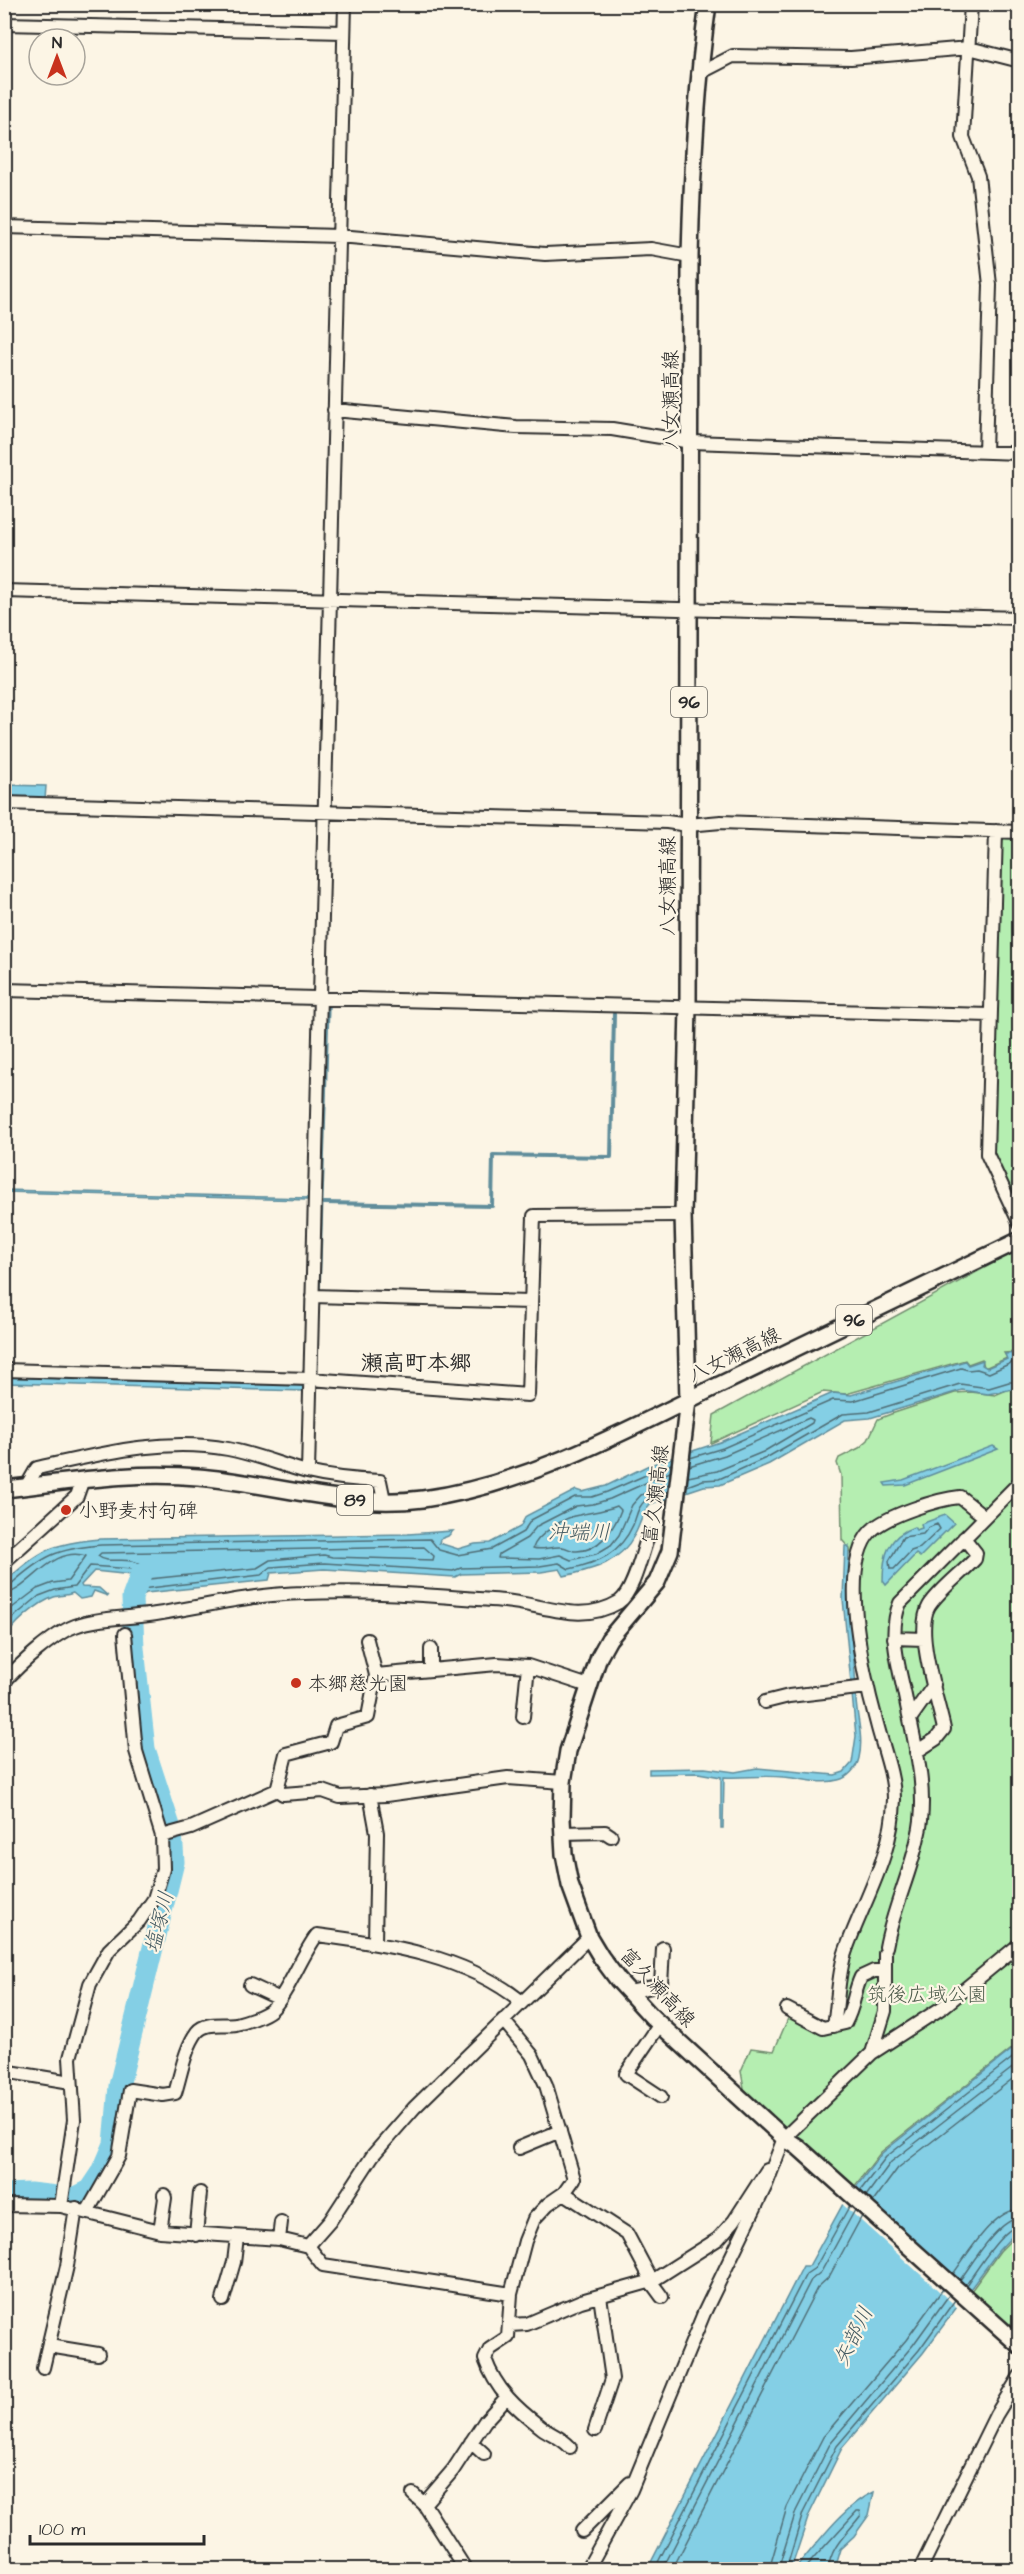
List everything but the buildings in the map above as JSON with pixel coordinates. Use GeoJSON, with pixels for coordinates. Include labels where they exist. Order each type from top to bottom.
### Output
{"type":"FeatureCollection","features":[{"type":"Feature","properties":{"kind":"main road","name":"八女瀬高線"},"geometry":{"type":"LineString","coordinates":[[708,4],[698,74],[692,166],[690,256],[688,1007],[683,1215],[688,1400],[1020,1240]]}},
{"type":"Feature","properties":{"kind":"main road","name":"富久瀬高線"},"geometry":{"type":"LineString","coordinates":[[688,1400],[670,1551],[657,1582],[609,1639],[599,1657],[572,1735],[563,1782],[563,1833],[570,1885],[589,1937],[601,1957],[629,1992],[660,2024],[784,2138],[798,2147],[1020,2346]]}},
{"type":"Feature","properties":{"kind":"main road","name":"89"},"geometry":{"type":"LineString","coordinates":[[4,1489],[135,1475],[200,1477],[362,1501],[419,1499],[496,1484],[597,1444],[688,1400]]}},
{"type":"Feature","properties":{"kind":"street"},"geometry":{"type":"LineString","coordinates":[[308,1472],[345,4]]}},
{"type":"Feature","properties":{"kind":"street"},"geometry":{"type":"LineString","coordinates":[[971,4],[963,137],[978,176],[990,285],[984,452]]}},
{"type":"Feature","properties":{"kind":"street"},"geometry":{"type":"LineString","coordinates":[[4,24],[344,32]]}},
{"type":"Feature","properties":{"kind":"street"},"geometry":{"type":"LineString","coordinates":[[698,74],[733,56],[850,58],[969,48],[1020,62]]}},
{"type":"Feature","properties":{"kind":"street"},"geometry":{"type":"LineString","coordinates":[[4,226],[339,236],[545,254],[651,249],[690,256]]}},
{"type":"Feature","properties":{"kind":"street"},"geometry":{"type":"LineString","coordinates":[[334,410],[516,427],[612,429],[691,442],[1020,453]]}},
{"type":"Feature","properties":{"kind":"street"},"geometry":{"type":"LineString","coordinates":[[4,591],[1020,618]]}},
{"type":"Feature","properties":{"kind":"street"},"geometry":{"type":"LineString","coordinates":[[4,803],[668,822],[688,825],[720,822],[1020,832]]}},
{"type":"Feature","properties":{"kind":"street"},"geometry":{"type":"LineString","coordinates":[[996,831],[987,1154],[1020,1224]]}},
{"type":"Feature","properties":{"kind":"street"},"geometry":{"type":"LineString","coordinates":[[4,990],[990,1015]]}},
{"type":"Feature","properties":{"kind":"street"},"geometry":{"type":"LineString","coordinates":[[4,1370],[310,1379],[528,1395],[534,1216],[683,1215]]}},
{"type":"Feature","properties":{"kind":"street"},"geometry":{"type":"LineString","coordinates":[[312,1296],[531,1302]]}},
{"type":"Feature","properties":{"kind":"street"},"geometry":{"type":"LineString","coordinates":[[26,1487],[37,1468],[131,1447],[177,1444],[228,1449],[308,1472],[344,1479],[380,1481],[384,1500]]}},
{"type":"Feature","properties":{"kind":"street"},"geometry":{"type":"LineString","coordinates":[[4,1562],[77,1496],[83,1479]]}},
{"type":"Feature","properties":{"kind":"street"},"geometry":{"type":"LineString","coordinates":[[872,2053],[885,2011],[886,1950],[891,1920],[900,1899],[919,1836],[922,1810],[916,1752],[894,1638],[894,1617],[900,1603],[1020,1482]]}},
{"type":"Feature","properties":{"kind":"street"},"geometry":{"type":"LineString","coordinates":[[834,2026],[845,1952],[880,1872],[894,1799],[891,1777],[867,1687],[858,1634],[856,1564],[860,1550],[872,1530],[890,1519],[946,1499],[960,1497],[985,1517]]}},
{"type":"Feature","properties":{"kind":"street"},"geometry":{"type":"LineString","coordinates":[[4,1682],[36,1653],[74,1626],[93,1621],[135,1617],[277,1594],[389,1593],[506,1601],[585,1614],[620,1601],[629,1590],[648,1536]]}},
{"type":"Feature","properties":{"kind":"street"},"geometry":{"type":"LineString","coordinates":[[916,1752],[936,1739],[944,1729],[924,1639],[924,1616],[930,1605],[975,1559],[976,1553],[964,1538]]}},
{"type":"Feature","properties":{"kind":"street"},"geometry":{"type":"LineString","coordinates":[[604,1608],[640,1604]]}},
{"type":"Feature","properties":{"kind":"street"},"geometry":{"type":"LineString","coordinates":[[61,2206],[74,2120],[70,2058],[90,1984],[109,1950],[139,1922],[154,1899],[163,1869],[162,1836],[136,1751],[125,1634]]}},
{"type":"Feature","properties":{"kind":"street"},"geometry":{"type":"LineString","coordinates":[[894,1638],[924,1639]]}},
{"type":"Feature","properties":{"kind":"street"},"geometry":{"type":"LineString","coordinates":[[277,1790],[286,1754],[331,1742],[336,1726],[368,1717],[376,1675],[367,1640]]}},
{"type":"Feature","properties":{"kind":"street"},"geometry":{"type":"LineString","coordinates":[[431,1649],[431,1670]]}},
{"type":"Feature","properties":{"kind":"street"},"geometry":{"type":"LineString","coordinates":[[376,1675],[497,1664],[528,1666],[589,1686]]}},
{"type":"Feature","properties":{"kind":"street"},"geometry":{"type":"LineString","coordinates":[[523,1717],[528,1666]]}},
{"type":"Feature","properties":{"kind":"street"},"geometry":{"type":"LineString","coordinates":[[910,1719],[934,1685]]}},
{"type":"Feature","properties":{"kind":"street"},"geometry":{"type":"LineString","coordinates":[[765,1702],[789,1696],[867,1687]]}},
{"type":"Feature","properties":{"kind":"street"},"geometry":{"type":"LineString","coordinates":[[277,1790],[283,1794],[323,1791],[340,1797],[386,1795],[508,1778],[563,1782]]}},
{"type":"Feature","properties":{"kind":"street"},"geometry":{"type":"LineString","coordinates":[[162,1836],[191,1828],[277,1790]]}},
{"type":"Feature","properties":{"kind":"street"},"geometry":{"type":"LineString","coordinates":[[370,1795],[377,1833],[375,1942]]}},
{"type":"Feature","properties":{"kind":"street"},"geometry":{"type":"LineString","coordinates":[[563,1833],[605,1832],[611,1836]]}},
{"type":"Feature","properties":{"kind":"street"},"geometry":{"type":"LineString","coordinates":[[43,2368],[82,2210],[119,2156],[130,2090],[163,2095],[175,2093],[191,2042],[198,2030],[207,2026],[237,2024],[271,2010],[306,1949],[317,1935],[375,1942],[460,1966],[510,1992],[522,2002]]}},
{"type":"Feature","properties":{"kind":"street"},"geometry":{"type":"LineString","coordinates":[[308,2246],[330,2221],[373,2155],[414,2108],[589,1937]]}},
{"type":"Feature","properties":{"kind":"street"},"geometry":{"type":"LineString","coordinates":[[510,2325],[527,2324],[600,2296],[652,2281],[718,2239],[734,2221],[774,2159],[784,2138],[872,2053],[943,2007],[1020,1944]]}},
{"type":"Feature","properties":{"kind":"street"},"geometry":{"type":"LineString","coordinates":[[629,1992],[662,1984],[663,1948]]}},
{"type":"Feature","properties":{"kind":"street"},"geometry":{"type":"LineString","coordinates":[[788,2009],[823,2028],[845,2023],[854,2007],[856,1988],[861,1977],[874,1971],[885,1971]]}},
{"type":"Feature","properties":{"kind":"street"},"geometry":{"type":"LineString","coordinates":[[250,1984],[279,1998]]}},
{"type":"Feature","properties":{"kind":"street"},"geometry":{"type":"LineString","coordinates":[[503,2020],[532,2055],[546,2085],[574,2178],[564,2193],[548,2204],[534,2219],[525,2241],[511,2294],[508,2337],[490,2349],[485,2359],[492,2378],[506,2398],[544,2430],[561,2438],[570,2446]]}},
{"type":"Feature","properties":{"kind":"street"},"geometry":{"type":"LineString","coordinates":[[660,2024],[626,2074],[661,2097]]}},
{"type":"Feature","properties":{"kind":"street"},"geometry":{"type":"LineString","coordinates":[[4,2071],[71,2082]]}},
{"type":"Feature","properties":{"kind":"street"},"geometry":{"type":"LineString","coordinates":[[519,2148],[560,2131]]}},
{"type":"Feature","properties":{"kind":"street"},"geometry":{"type":"LineString","coordinates":[[587,2570],[635,2479],[704,2313],[766,2185],[774,2159]]}},
{"type":"Feature","properties":{"kind":"street"},"geometry":{"type":"LineString","coordinates":[[196,2235],[201,2193]]}},
{"type":"Feature","properties":{"kind":"street"},"geometry":{"type":"LineString","coordinates":[[564,2193],[627,2234],[662,2297]]}},
{"type":"Feature","properties":{"kind":"street"},"geometry":{"type":"LineString","coordinates":[[160,2231],[164,2195]]}},
{"type":"Feature","properties":{"kind":"street"},"geometry":{"type":"LineString","coordinates":[[4,2205],[61,2206],[160,2231],[196,2235],[240,2233],[279,2239],[308,2246],[323,2265],[511,2294]]}},
{"type":"Feature","properties":{"kind":"street"},"geometry":{"type":"LineString","coordinates":[[279,2239],[281,2222]]}},
{"type":"Feature","properties":{"kind":"street"},"geometry":{"type":"LineString","coordinates":[[223,2300],[240,2233]]}},
{"type":"Feature","properties":{"kind":"street"},"geometry":{"type":"LineString","coordinates":[[595,2430],[612,2379],[600,2296]]}},
{"type":"Feature","properties":{"kind":"street"},"geometry":{"type":"LineString","coordinates":[[49,2346],[98,2354]]}},
{"type":"Feature","properties":{"kind":"street"},"geometry":{"type":"LineString","coordinates":[[920,2570],[996,2415],[1020,2376]]}},
{"type":"Feature","properties":{"kind":"street"},"geometry":{"type":"LineString","coordinates":[[424,2504],[453,2470],[485,2421],[506,2398]]}},
{"type":"Feature","properties":{"kind":"street"},"geometry":{"type":"LineString","coordinates":[[471,2442],[484,2454]]}},
{"type":"Feature","properties":{"kind":"street"},"geometry":{"type":"LineString","coordinates":[[582,2531],[635,2479]]}},
{"type":"Feature","properties":{"kind":"street"},"geometry":{"type":"LineString","coordinates":[[413,2494],[424,2504],[466,2570]]}},
{"type":"Feature","properties":{"kind":"green space"},"geometry":{"type":"Polygon","coordinates":[[[1006,836],[1019,837],[1019,1209],[992,1151],[1002,840],[1006,836]]]}},
{"type":"Feature","properties":{"kind":"green space"},"geometry":{"type":"Polygon","coordinates":[[[1019,1249],[1019,1352],[1004,1353],[1007,1358],[987,1367],[984,1367],[982,1359],[968,1364],[965,1360],[846,1394],[823,1392],[711,1443],[714,1415],[1019,1249]]]}},
{"type":"Feature","properties":{"kind":"green space","name":"筑後広域公園"},"geometry":{"type":"Polygon","coordinates":[[[1009,1389],[1019,1390],[1019,2043],[881,2152],[851,2191],[745,2094],[741,2071],[751,2048],[774,2051],[789,2016],[830,2023],[867,1907],[882,1847],[888,1790],[853,1594],[850,1549],[842,1540],[841,1475],[837,1463],[839,1458],[859,1448],[868,1440],[878,1419],[955,1393],[995,1395],[1009,1389]]]}},
{"type":"Feature","properties":{"kind":"green space"},"geometry":{"type":"Polygon","coordinates":[[[1019,2232],[1019,2337],[971,2291],[1000,2251],[1019,2232]]]}},
{"type":"Feature","properties":{"kind":"water"},"geometry":{"type":"Polygon","coordinates":[[[5,785],[46,786],[45,800],[5,798],[5,785]]]}},
{"type":"Feature","properties":{"kind":"water"},"geometry":{"type":"Polygon","coordinates":[[[327,1003],[329,1003],[320,1290],[318,1290],[327,1003]]]}},
{"type":"Feature","properties":{"kind":"water"},"geometry":{"type":"Polygon","coordinates":[[[5,1190],[308,1198],[308,1200],[5,1192],[5,1190]]]}},
{"type":"Feature","properties":{"kind":"water","name":"沖端川"},"geometry":{"type":"Polygon","coordinates":[[[1019,1353],[1019,1388],[988,1394],[962,1390],[870,1418],[845,1420],[769,1464],[720,1485],[704,1486],[650,1504],[635,1534],[622,1552],[606,1563],[586,1571],[564,1576],[560,1569],[541,1572],[461,1574],[455,1577],[324,1569],[271,1573],[269,1580],[146,1593],[136,1602],[126,1602],[132,1575],[94,1571],[81,1585],[82,1587],[99,1588],[108,1596],[94,1591],[91,1597],[80,1599],[73,1593],[56,1596],[33,1609],[19,1621],[5,1641],[5,1582],[38,1555],[58,1546],[100,1539],[408,1534],[453,1531],[440,1539],[439,1543],[458,1549],[490,1543],[520,1527],[526,1516],[576,1490],[582,1492],[606,1486],[647,1466],[720,1442],[833,1393],[851,1395],[965,1361],[968,1365],[983,1360],[982,1365],[987,1368],[1007,1359],[1005,1354],[1019,1353]]]}},
{"type":"Feature","properties":{"kind":"water"},"geometry":{"type":"Polygon","coordinates":[[[5,1377],[303,1385],[304,1391],[5,1383],[5,1377]]]}},
{"type":"Feature","properties":{"kind":"water"},"geometry":{"type":"Polygon","coordinates":[[[993,1446],[998,1449],[905,1485],[886,1486],[884,1483],[903,1480],[993,1446]]]}},
{"type":"Feature","properties":{"kind":"water"},"geometry":{"type":"Polygon","coordinates":[[[945,1515],[954,1523],[920,1557],[916,1554],[886,1585],[883,1581],[884,1563],[893,1541],[905,1531],[914,1527],[916,1530],[922,1528],[921,1524],[945,1515]]]}},
{"type":"Feature","properties":{"kind":"water"},"geometry":{"type":"Polygon","coordinates":[[[845,1546],[849,1546],[848,1593],[861,1739],[858,1762],[849,1775],[832,1781],[818,1782],[776,1776],[724,1777],[723,1828],[721,1828],[721,1777],[698,1773],[649,1774],[649,1769],[705,1768],[735,1772],[757,1768],[835,1775],[844,1772],[852,1763],[856,1736],[843,1599],[845,1546]]]}},
{"type":"Feature","properties":{"kind":"water","name":"矢部川"},"geometry":{"type":"Polygon","coordinates":[[[1019,2044],[1019,2229],[999,2250],[923,2353],[842,2448],[809,2515],[791,2569],[647,2570],[803,2266],[809,2266],[843,2204],[882,2153],[1019,2044]]]}},
{"type":"Feature","properties":{"kind":"water"},"geometry":{"type":"Polygon","coordinates":[[[874,2492],[869,2515],[854,2536],[840,2549],[834,2569],[795,2569],[841,2516],[874,2492]]]}},
{"type":"Feature","properties":{"kind":"pier"},"geometry":{"type":"Polygon","coordinates":[[[843,2199],[962,2306],[959,2309],[841,2203],[843,2199]]]}},
{"type":"Feature","properties":{"kind":"waterway"},"geometry":{"type":"LineString","coordinates":[[324,1203],[492,1206],[493,1155],[611,1157],[614,1014]]}},
{"type":"Feature","properties":{"kind":"waterway","name":"塩塚川"},"geometry":{"type":"LineString","coordinates":[[4,2194],[30,2193],[74,2198],[90,2190],[102,2172],[114,2144],[119,2086],[174,1862],[172,1832],[145,1749],[134,1648],[132,1598],[141,1574]]}},
{"type":"Feature","properties":{"kind":"place","name":"小野麦村句碑"},"geometry":{"type":"Point","coordinates":[66,1510]}},
{"type":"Feature","properties":{"kind":"place","name":"本郷慈光園"},"geometry":{"type":"Point","coordinates":[296,1683]}},
{"type":"Feature","properties":{"kind":"district","name":"瀬高町本郷"},"geometry":{"type":"Point","coordinates":[416,1362]}}]}
